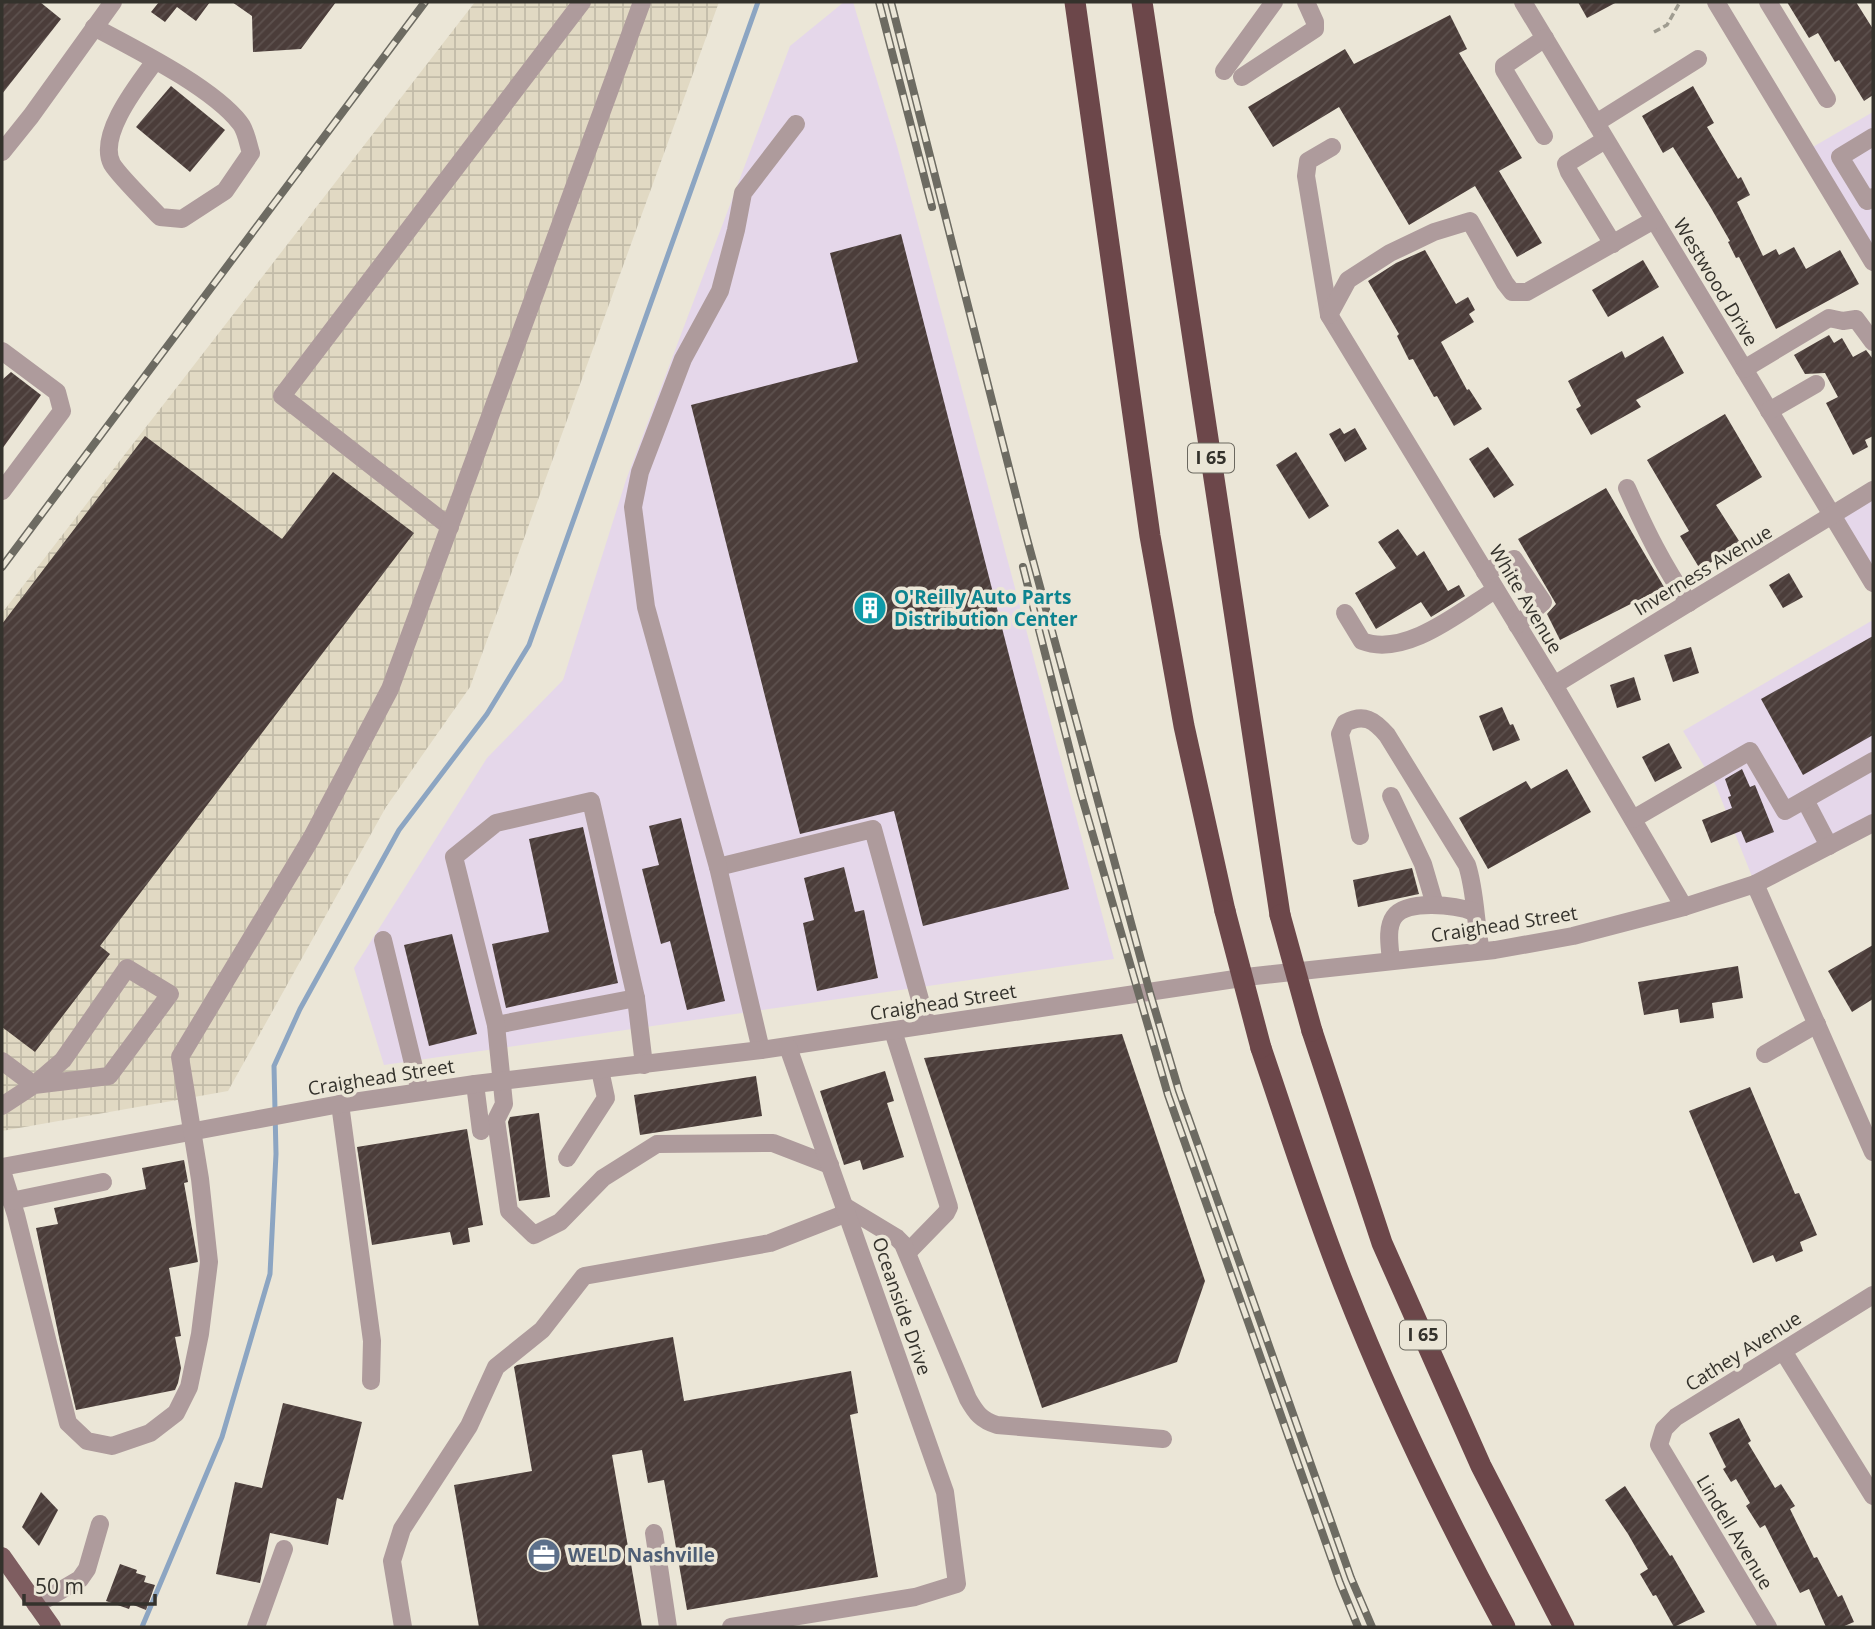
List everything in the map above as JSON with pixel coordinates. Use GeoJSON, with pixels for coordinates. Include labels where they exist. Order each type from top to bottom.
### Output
{"type":"FeatureCollection","features":[{"type":"Feature","properties":{"kind":"highway","name":"I 65"},"geometry":{"type":"LineString","coordinates":[[1075,2],[1150,536],[1184,726],[1225,911],[1261,1048],[1343,1283],[1378,1368],[1461,1546],[1505,1627]]}},
{"type":"Feature","properties":{"kind":"highway","name":"I 65"},"geometry":{"type":"LineString","coordinates":[[1142,2],[1280,915],[1312,1031],[1382,1242],[1481,1466],[1564,1627]]}},
{"type":"Feature","properties":{"kind":"main road"},"geometry":{"type":"LineString","coordinates":[[2,1556],[52,1627]]}},
{"type":"Feature","properties":{"kind":"street"},"geometry":{"type":"LineString","coordinates":[[2,152],[113,2]]}},
{"type":"Feature","properties":{"kind":"street"},"geometry":{"type":"LineString","coordinates":[[450,527],[282,396],[582,2]]}},
{"type":"Feature","properties":{"kind":"street"},"geometry":{"type":"LineString","coordinates":[[2,1169],[68,1423],[87,1441],[112,1446],[149,1433],[176,1413],[189,1387],[209,1262],[200,1179],[180,1056],[312,837],[390,689],[642,2]]}},
{"type":"Feature","properties":{"kind":"street"},"geometry":{"type":"LineString","coordinates":[[1224,71],[1274,2]]}},
{"type":"Feature","properties":{"kind":"street"},"geometry":{"type":"LineString","coordinates":[[1242,77],[1315,29],[1307,2]]}},
{"type":"Feature","properties":{"kind":"street","name":"Westwood Drive"},"geometry":{"type":"LineString","coordinates":[[1523,2],[1873,583]]}},
{"type":"Feature","properties":{"kind":"street"},"geometry":{"type":"LineString","coordinates":[[1716,2],[1873,262]]}},
{"type":"Feature","properties":{"kind":"street"},"geometry":{"type":"LineString","coordinates":[[1768,2],[1828,99]]}},
{"type":"Feature","properties":{"kind":"street"},"geometry":{"type":"LineString","coordinates":[[94,27],[155,61],[198,87],[242,124],[251,153],[225,191],[182,219],[160,217],[112,164],[108,150],[113,127],[128,99],[155,61]]}},
{"type":"Feature","properties":{"kind":"street"},"geometry":{"type":"LineString","coordinates":[[1544,136],[1504,66],[1545,38]]}},
{"type":"Feature","properties":{"kind":"street"},"geometry":{"type":"LineString","coordinates":[[1596,123],[1698,60]]}},
{"type":"Feature","properties":{"kind":"street"},"geometry":{"type":"LineString","coordinates":[[761,1051],[718,867],[646,607],[633,507],[640,472],[684,359],[720,291],[743,192],[796,124]]}},
{"type":"Feature","properties":{"kind":"street"},"geometry":{"type":"LineString","coordinates":[[1870,199],[1840,157],[1873,137]]}},
{"type":"Feature","properties":{"kind":"street"},"geometry":{"type":"LineString","coordinates":[[1605,140],[1566,164],[1613,243]]}},
{"type":"Feature","properties":{"kind":"street"},"geometry":{"type":"LineString","coordinates":[[1329,315],[1306,176],[1308,161],[1332,147]]}},
{"type":"Feature","properties":{"kind":"street"},"geometry":{"type":"LineString","coordinates":[[1329,315],[1348,280],[1390,253],[1434,232],[1470,221],[1505,283],[1513,292],[1527,292],[1654,220]]}},
{"type":"Feature","properties":{"kind":"street","name":"White Avenue"},"geometry":{"type":"LineString","coordinates":[[1329,315],[1554,685],[1684,907]]}},
{"type":"Feature","properties":{"kind":"street"},"geometry":{"type":"LineString","coordinates":[[1744,369],[1829,318],[1843,321],[1856,319],[1873,342]]}},
{"type":"Feature","properties":{"kind":"street"},"geometry":{"type":"LineString","coordinates":[[2,351],[57,392],[62,411],[2,491]]}},
{"type":"Feature","properties":{"kind":"street"},"geometry":{"type":"LineString","coordinates":[[1769,411],[1816,384]]}},
{"type":"Feature","properties":{"kind":"street"},"geometry":{"type":"LineString","coordinates":[[1627,488],[1649,541],[1689,603]]}},
{"type":"Feature","properties":{"kind":"street","name":"Inverness Avenue"},"geometry":{"type":"LineString","coordinates":[[1554,685],[1873,491]]}},
{"type":"Feature","properties":{"kind":"street"},"geometry":{"type":"LineString","coordinates":[[1485,572],[1514,559],[1543,602],[1517,625]]}},
{"type":"Feature","properties":{"kind":"street"},"geometry":{"type":"LineString","coordinates":[[1345,612],[1362,641],[1382,646],[1399,643],[1433,629],[1495,590]]}},
{"type":"Feature","properties":{"kind":"street"},"geometry":{"type":"LineString","coordinates":[[1360,836],[1340,734],[1345,723],[1355,718],[1375,721],[1387,735],[1467,865],[1481,951]]}},
{"type":"Feature","properties":{"kind":"street"},"geometry":{"type":"LineString","coordinates":[[1633,820],[1750,751],[1785,811],[1873,761]]}},
{"type":"Feature","properties":{"kind":"street"},"geometry":{"type":"LineString","coordinates":[[1391,796],[1423,864],[1434,905]]}},
{"type":"Feature","properties":{"kind":"street"},"geometry":{"type":"LineString","coordinates":[[1805,800],[1829,846]]}},
{"type":"Feature","properties":{"kind":"street"},"geometry":{"type":"LineString","coordinates":[[644,1065],[636,999],[591,801],[496,823],[454,858],[496,1025],[504,1104],[496,1120],[509,1211],[534,1235],[560,1222],[603,1178],[657,1144],[773,1143],[830,1165]]}},
{"type":"Feature","properties":{"kind":"street","name":"Craighead Street"},"geometry":{"type":"LineString","coordinates":[[2,1169],[211,1127],[420,1092],[761,1051],[1255,976],[1481,951],[1573,936],[1684,907],[1755,884],[1873,823]]}},
{"type":"Feature","properties":{"kind":"street"},"geometry":{"type":"LineString","coordinates":[[718,867],[873,829],[927,1025]]}},
{"type":"Feature","properties":{"kind":"street"},"geometry":{"type":"LineString","coordinates":[[1755,884],[1873,1152]]}},
{"type":"Feature","properties":{"kind":"street"},"geometry":{"type":"LineString","coordinates":[[1391,961],[1389,936],[1394,918],[1405,909],[1457,905],[1474,912]]}},
{"type":"Feature","properties":{"kind":"street"},"geometry":{"type":"LineString","coordinates":[[383,940],[420,1092]]}},
{"type":"Feature","properties":{"kind":"street"},"geometry":{"type":"LineString","coordinates":[[2,1060],[34,1085],[110,1076],[170,994],[127,968],[64,1060],[34,1085],[2,1106]]}},
{"type":"Feature","properties":{"kind":"street"},"geometry":{"type":"LineString","coordinates":[[496,1025],[636,999]]}},
{"type":"Feature","properties":{"kind":"street"},"geometry":{"type":"LineString","coordinates":[[1765,1054],[1817,1024]]}},
{"type":"Feature","properties":{"kind":"street"},"geometry":{"type":"LineString","coordinates":[[893,1031],[949,1207],[908,1252]]}},
{"type":"Feature","properties":{"kind":"street","name":"Oceanside Drive"},"geometry":{"type":"LineString","coordinates":[[731,1627],[915,1597],[957,1584],[945,1492],[788,1047]]}},
{"type":"Feature","properties":{"kind":"street"},"geometry":{"type":"LineString","coordinates":[[567,1158],[606,1098],[600,1070]]}},
{"type":"Feature","properties":{"kind":"street"},"geometry":{"type":"LineString","coordinates":[[475,1084],[481,1131]]}},
{"type":"Feature","properties":{"kind":"street"},"geometry":{"type":"LineString","coordinates":[[332,1106],[372,1341],[371,1381]]}},
{"type":"Feature","properties":{"kind":"street"},"geometry":{"type":"LineString","coordinates":[[11,1201],[103,1182]]}},
{"type":"Feature","properties":{"kind":"street"},"geometry":{"type":"LineString","coordinates":[[403,1627],[392,1561],[402,1529],[468,1426],[496,1367],[542,1330],[584,1276],[770,1242],[845,1209],[897,1238],[908,1252],[968,1399],[976,1414],[985,1422],[1163,1439]]}},
{"type":"Feature","properties":{"kind":"street","name":"Cathey Avenue"},"geometry":{"type":"LineString","coordinates":[[1666,1458],[1659,1445],[1664,1429],[1676,1417],[1873,1295]]}},
{"type":"Feature","properties":{"kind":"street"},"geometry":{"type":"LineString","coordinates":[[1783,1351],[1873,1496]]}},
{"type":"Feature","properties":{"kind":"street","name":"Lindell Avenue"},"geometry":{"type":"LineString","coordinates":[[1666,1458],[1768,1627]]}},
{"type":"Feature","properties":{"kind":"street"},"geometry":{"type":"LineString","coordinates":[[36,1605],[80,1579],[87,1569],[100,1524]]}},
{"type":"Feature","properties":{"kind":"street"},"geometry":{"type":"LineString","coordinates":[[654,1533],[668,1627]]}},
{"type":"Feature","properties":{"kind":"street"},"geometry":{"type":"LineString","coordinates":[[256,1627],[284,1549]]}},
{"type":"Feature","properties":{"kind":"path"},"geometry":{"type":"LineString","coordinates":[[1654,32],[1667,25],[1680,2]]}},
{"type":"Feature","properties":{"kind":"shaded area"},"geometry":{"type":"Polygon","coordinates":[[[475,2],[719,2],[470,687],[386,807],[228,1091],[2,1131],[2,613],[475,2]]]}},
{"type":"Feature","properties":{"kind":"shaded area"},"geometry":{"type":"Polygon","coordinates":[[[844,2],[853,2],[897,146],[1114,959],[384,1065],[354,968],[487,758],[563,680],[626,480],[790,46],[844,2]]]}},
{"type":"Feature","properties":{"kind":"shaded area"},"geometry":{"type":"Polygon","coordinates":[[[1873,112],[1873,262],[1806,151],[1873,112]]]}},
{"type":"Feature","properties":{"kind":"shaded area"},"geometry":{"type":"Polygon","coordinates":[[[1873,490],[1873,583],[1833,516],[1873,490]]]}},
{"type":"Feature","properties":{"kind":"shaded area"},"geometry":{"type":"Polygon","coordinates":[[[1873,620],[1873,823],[1755,884],[1716,786],[1683,731],[1873,620]]]}},
{"type":"Feature","properties":{"kind":"building"},"geometry":{"type":"Polygon","coordinates":[[[2,2],[40,2],[61,19],[2,94],[2,2]]]}},
{"type":"Feature","properties":{"kind":"building"},"geometry":{"type":"Polygon","coordinates":[[[159,2],[210,2],[196,21],[177,7],[165,22],[151,12],[159,2]]]}},
{"type":"Feature","properties":{"kind":"building"},"geometry":{"type":"Polygon","coordinates":[[[232,2],[336,2],[301,49],[253,52],[252,16],[232,2]]]}},
{"type":"Feature","properties":{"kind":"building"},"geometry":{"type":"Polygon","coordinates":[[[1578,2],[1617,2],[1587,18],[1578,2]]]}},
{"type":"Feature","properties":{"kind":"building"},"geometry":{"type":"Polygon","coordinates":[[[1787,2],[1856,2],[1873,29],[1873,95],[1864,101],[1839,60],[1835,62],[1818,33],[1809,38],[1787,2]]]}},
{"type":"Feature","properties":{"kind":"building"},"geometry":{"type":"Polygon","coordinates":[[[1450,15],[1467,49],[1459,53],[1522,158],[1499,171],[1542,243],[1517,257],[1475,186],[1409,225],[1339,107],[1273,147],[1248,107],[1345,49],[1354,64],[1450,15]]]}},
{"type":"Feature","properties":{"kind":"building"},"geometry":{"type":"Polygon","coordinates":[[[171,86],[225,130],[190,172],[136,127],[171,86]]]}},
{"type":"Feature","properties":{"kind":"building"},"geometry":{"type":"Polygon","coordinates":[[[1693,86],[1714,123],[1707,127],[1750,195],[1737,202],[1763,256],[1776,249],[1779,255],[1794,247],[1806,269],[1840,250],[1859,284],[1776,329],[1739,257],[1736,258],[1728,242],[1730,241],[1673,147],[1663,153],[1642,116],[1693,86]]]}},
{"type":"Feature","properties":{"kind":"building","name":"O'Reilly Auto Parts Distribution Center"},"geometry":{"type":"Polygon","coordinates":[[[901,234],[1069,889],[923,926],[894,811],[800,834],[691,405],[858,362],[830,253],[901,234]]]}},
{"type":"Feature","properties":{"kind":"building"},"geometry":{"type":"Polygon","coordinates":[[[1425,250],[1456,304],[1468,297],[1475,310],[1469,314],[1474,322],[1441,342],[1467,390],[1469,389],[1482,409],[1454,426],[1413,359],[1409,360],[1397,336],[1399,334],[1368,281],[1396,263],[1425,250]]]}},
{"type":"Feature","properties":{"kind":"building"},"geometry":{"type":"Polygon","coordinates":[[[1643,260],[1659,287],[1608,317],[1592,290],[1643,260]]]}},
{"type":"Feature","properties":{"kind":"building"},"geometry":{"type":"Polygon","coordinates":[[[1829,335],[1834,343],[1842,338],[1853,357],[1866,350],[1873,359],[1873,436],[1865,440],[1868,447],[1853,455],[1826,403],[1838,397],[1825,373],[1805,374],[1794,355],[1829,335]]]}},
{"type":"Feature","properties":{"kind":"building"},"geometry":{"type":"Polygon","coordinates":[[[1663,336],[1684,373],[1636,400],[1641,407],[1591,435],[1576,409],[1581,406],[1568,381],[1622,351],[1625,358],[1663,336]]]}},
{"type":"Feature","properties":{"kind":"building"},"geometry":{"type":"Polygon","coordinates":[[[11,372],[41,395],[2,449],[2,380],[11,372]]]}},
{"type":"Feature","properties":{"kind":"building"},"geometry":{"type":"Polygon","coordinates":[[[1725,414],[1762,477],[1716,505],[1741,544],[1700,569],[1680,536],[1689,531],[1647,460],[1725,414]]]}},
{"type":"Feature","properties":{"kind":"building"},"geometry":{"type":"Polygon","coordinates":[[[1340,428],[1344,434],[1355,428],[1367,449],[1345,462],[1329,434],[1340,428]]]}},
{"type":"Feature","properties":{"kind":"building"},"geometry":{"type":"Polygon","coordinates":[[[145,436],[282,539],[333,472],[414,533],[100,946],[110,954],[35,1052],[2,1027],[2,624],[145,436]]]}},
{"type":"Feature","properties":{"kind":"building"},"geometry":{"type":"Polygon","coordinates":[[[1488,447],[1514,485],[1494,498],[1469,459],[1488,447]]]}},
{"type":"Feature","properties":{"kind":"building"},"geometry":{"type":"Polygon","coordinates":[[[1296,452],[1329,506],[1309,519],[1276,465],[1296,452]]]}},
{"type":"Feature","properties":{"kind":"building"},"geometry":{"type":"Polygon","coordinates":[[[1606,488],[1664,587],[1560,640],[1547,614],[1556,604],[1518,539],[1606,488]]]}},
{"type":"Feature","properties":{"kind":"building"},"geometry":{"type":"Polygon","coordinates":[[[1398,529],[1417,556],[1424,551],[1448,591],[1459,585],[1465,596],[1431,617],[1421,602],[1376,629],[1355,593],[1396,568],[1378,542],[1398,529]]]}},
{"type":"Feature","properties":{"kind":"building"},"geometry":{"type":"Polygon","coordinates":[[[1789,573],[1803,597],[1783,608],[1769,585],[1789,573]]]}},
{"type":"Feature","properties":{"kind":"building"},"geometry":{"type":"Polygon","coordinates":[[[1873,636],[1873,735],[1803,775],[1761,699],[1873,636]]]}},
{"type":"Feature","properties":{"kind":"building"},"geometry":{"type":"Polygon","coordinates":[[[1691,647],[1699,673],[1673,682],[1664,655],[1691,647]]]}},
{"type":"Feature","properties":{"kind":"building"},"geometry":{"type":"Polygon","coordinates":[[[1634,677],[1641,700],[1617,708],[1610,685],[1634,677]]]}},
{"type":"Feature","properties":{"kind":"building"},"geometry":{"type":"Polygon","coordinates":[[[1502,707],[1520,740],[1493,751],[1479,716],[1502,707]]]}},
{"type":"Feature","properties":{"kind":"building"},"geometry":{"type":"Polygon","coordinates":[[[1669,743],[1682,768],[1655,782],[1642,757],[1669,743]]]}},
{"type":"Feature","properties":{"kind":"building"},"geometry":{"type":"Polygon","coordinates":[[[1567,769],[1591,812],[1488,869],[1459,818],[1526,781],[1531,789],[1567,769]]]}},
{"type":"Feature","properties":{"kind":"building"},"geometry":{"type":"Polygon","coordinates":[[[1742,769],[1750,787],[1755,785],[1774,832],[1746,843],[1741,831],[1711,843],[1702,820],[1732,808],[1725,779],[1742,769]]]}},
{"type":"Feature","properties":{"kind":"building"},"geometry":{"type":"Polygon","coordinates":[[[681,818],[725,1001],[687,1010],[670,941],[661,944],[642,869],[659,865],[649,826],[681,818]]]}},
{"type":"Feature","properties":{"kind":"building"},"geometry":{"type":"Polygon","coordinates":[[[583,827],[618,983],[506,1008],[492,944],[549,932],[529,839],[583,827]]]}},
{"type":"Feature","properties":{"kind":"building"},"geometry":{"type":"Polygon","coordinates":[[[844,867],[855,912],[864,910],[878,978],[817,991],[803,923],[814,920],[804,878],[844,867]]]}},
{"type":"Feature","properties":{"kind":"building"},"geometry":{"type":"Polygon","coordinates":[[[1412,868],[1419,894],[1358,907],[1353,880],[1412,868]]]}},
{"type":"Feature","properties":{"kind":"building"},"geometry":{"type":"Polygon","coordinates":[[[452,934],[477,1034],[429,1046],[404,945],[452,934]]]}},
{"type":"Feature","properties":{"kind":"building"},"geometry":{"type":"Polygon","coordinates":[[[1873,945],[1873,999],[1852,1012],[1828,971],[1873,945]]]}},
{"type":"Feature","properties":{"kind":"building"},"geometry":{"type":"Polygon","coordinates":[[[1738,966],[1743,998],[1712,1003],[1714,1018],[1680,1023],[1678,1009],[1644,1015],[1638,982],[1738,966]]]}},
{"type":"Feature","properties":{"kind":"building"},"geometry":{"type":"Polygon","coordinates":[[[1122,1034],[1205,1281],[1177,1362],[1042,1408],[924,1058],[1122,1034]]]}},
{"type":"Feature","properties":{"kind":"building"},"geometry":{"type":"Polygon","coordinates":[[[885,1071],[894,1101],[887,1103],[904,1157],[863,1170],[860,1160],[844,1165],[820,1091],[885,1071]]]}},
{"type":"Feature","properties":{"kind":"building"},"geometry":{"type":"Polygon","coordinates":[[[756,1076],[762,1116],[640,1135],[634,1095],[756,1076]]]}},
{"type":"Feature","properties":{"kind":"building"},"geometry":{"type":"Polygon","coordinates":[[[1750,1087],[1795,1194],[1799,1193],[1817,1235],[1800,1242],[1803,1251],[1776,1262],[1773,1255],[1753,1263],[1689,1111],[1750,1087]]]}},
{"type":"Feature","properties":{"kind":"building"},"geometry":{"type":"Polygon","coordinates":[[[539,1113],[550,1197],[519,1201],[508,1122],[510,1117],[539,1113]]]}},
{"type":"Feature","properties":{"kind":"building"},"geometry":{"type":"Polygon","coordinates":[[[467,1129],[483,1225],[468,1228],[470,1242],[453,1245],[450,1232],[372,1245],[357,1147],[467,1129]]]}},
{"type":"Feature","properties":{"kind":"building"},"geometry":{"type":"Polygon","coordinates":[[[184,1160],[188,1182],[184,1183],[198,1262],[169,1268],[181,1336],[175,1337],[181,1368],[175,1390],[76,1410],[36,1228],[58,1224],[54,1208],[146,1189],[142,1168],[184,1160]]]}},
{"type":"Feature","properties":{"kind":"building"},"geometry":{"type":"Polygon","coordinates":[[[673,1337],[684,1401],[851,1371],[858,1413],[850,1415],[878,1577],[687,1610],[664,1480],[648,1483],[642,1450],[612,1455],[642,1627],[479,1627],[454,1485],[532,1471],[514,1367],[673,1337]]]}},
{"type":"Feature","properties":{"kind":"building"},"geometry":{"type":"Polygon","coordinates":[[[283,1403],[362,1422],[343,1500],[337,1498],[328,1545],[270,1533],[260,1583],[216,1574],[235,1482],[262,1488],[283,1403]]]}},
{"type":"Feature","properties":{"kind":"building"},"geometry":{"type":"Polygon","coordinates":[[[1739,1418],[1751,1441],[1748,1443],[1775,1488],[1781,1484],[1795,1506],[1790,1509],[1814,1558],[1817,1557],[1838,1597],[1842,1595],[1854,1622],[1842,1627],[1826,1627],[1809,1589],[1800,1593],[1765,1525],[1760,1528],[1746,1506],[1750,1503],[1736,1479],[1731,1482],[1723,1469],[1726,1467],[1709,1433],[1739,1418]]]}},
{"type":"Feature","properties":{"kind":"building"},"geometry":{"type":"Polygon","coordinates":[[[1625,1486],[1670,1556],[1672,1555],[1705,1612],[1674,1627],[1656,1595],[1653,1596],[1640,1574],[1648,1569],[1605,1500],[1625,1486]]]}},
{"type":"Feature","properties":{"kind":"building"},"geometry":{"type":"Polygon","coordinates":[[[41,1492],[58,1510],[39,1546],[22,1527],[41,1492]]]}},
{"type":"Feature","properties":{"kind":"building"},"geometry":{"type":"Polygon","coordinates":[[[120,1564],[137,1570],[136,1573],[146,1576],[144,1582],[155,1585],[146,1610],[131,1604],[129,1609],[106,1601],[120,1564]]]}},
{"type":"Feature","properties":{"kind":"waterway"},"geometry":{"type":"LineString","coordinates":[[142,1627],[222,1437],[270,1274],[276,1154],[274,1066],[300,1009],[399,830],[487,714],[529,645],[758,2]]}},
{"type":"Feature","properties":{"kind":"railway"},"geometry":{"type":"LineString","coordinates":[[2,567],[425,2]]}},
{"type":"Feature","properties":{"kind":"railway"},"geometry":{"type":"LineString","coordinates":[[879,2],[932,207]]}},
{"type":"Feature","properties":{"kind":"railway"},"geometry":{"type":"LineString","coordinates":[[891,2],[1026,535],[1179,1091],[1351,1578],[1372,1627]]}},
{"type":"Feature","properties":{"kind":"railway"},"geometry":{"type":"LineString","coordinates":[[1023,567],[1081,794],[1168,1095],[1340,1583],[1358,1627]]}},
{"type":"Feature","properties":{"kind":"place","name":"O'Reilly Auto Parts Distribution Center"},"geometry":{"type":"Point","coordinates":[870,608]}},
{"type":"Feature","properties":{"kind":"place","name":"WELD Nashville"},"geometry":{"type":"Point","coordinates":[544,1555]}}]}
